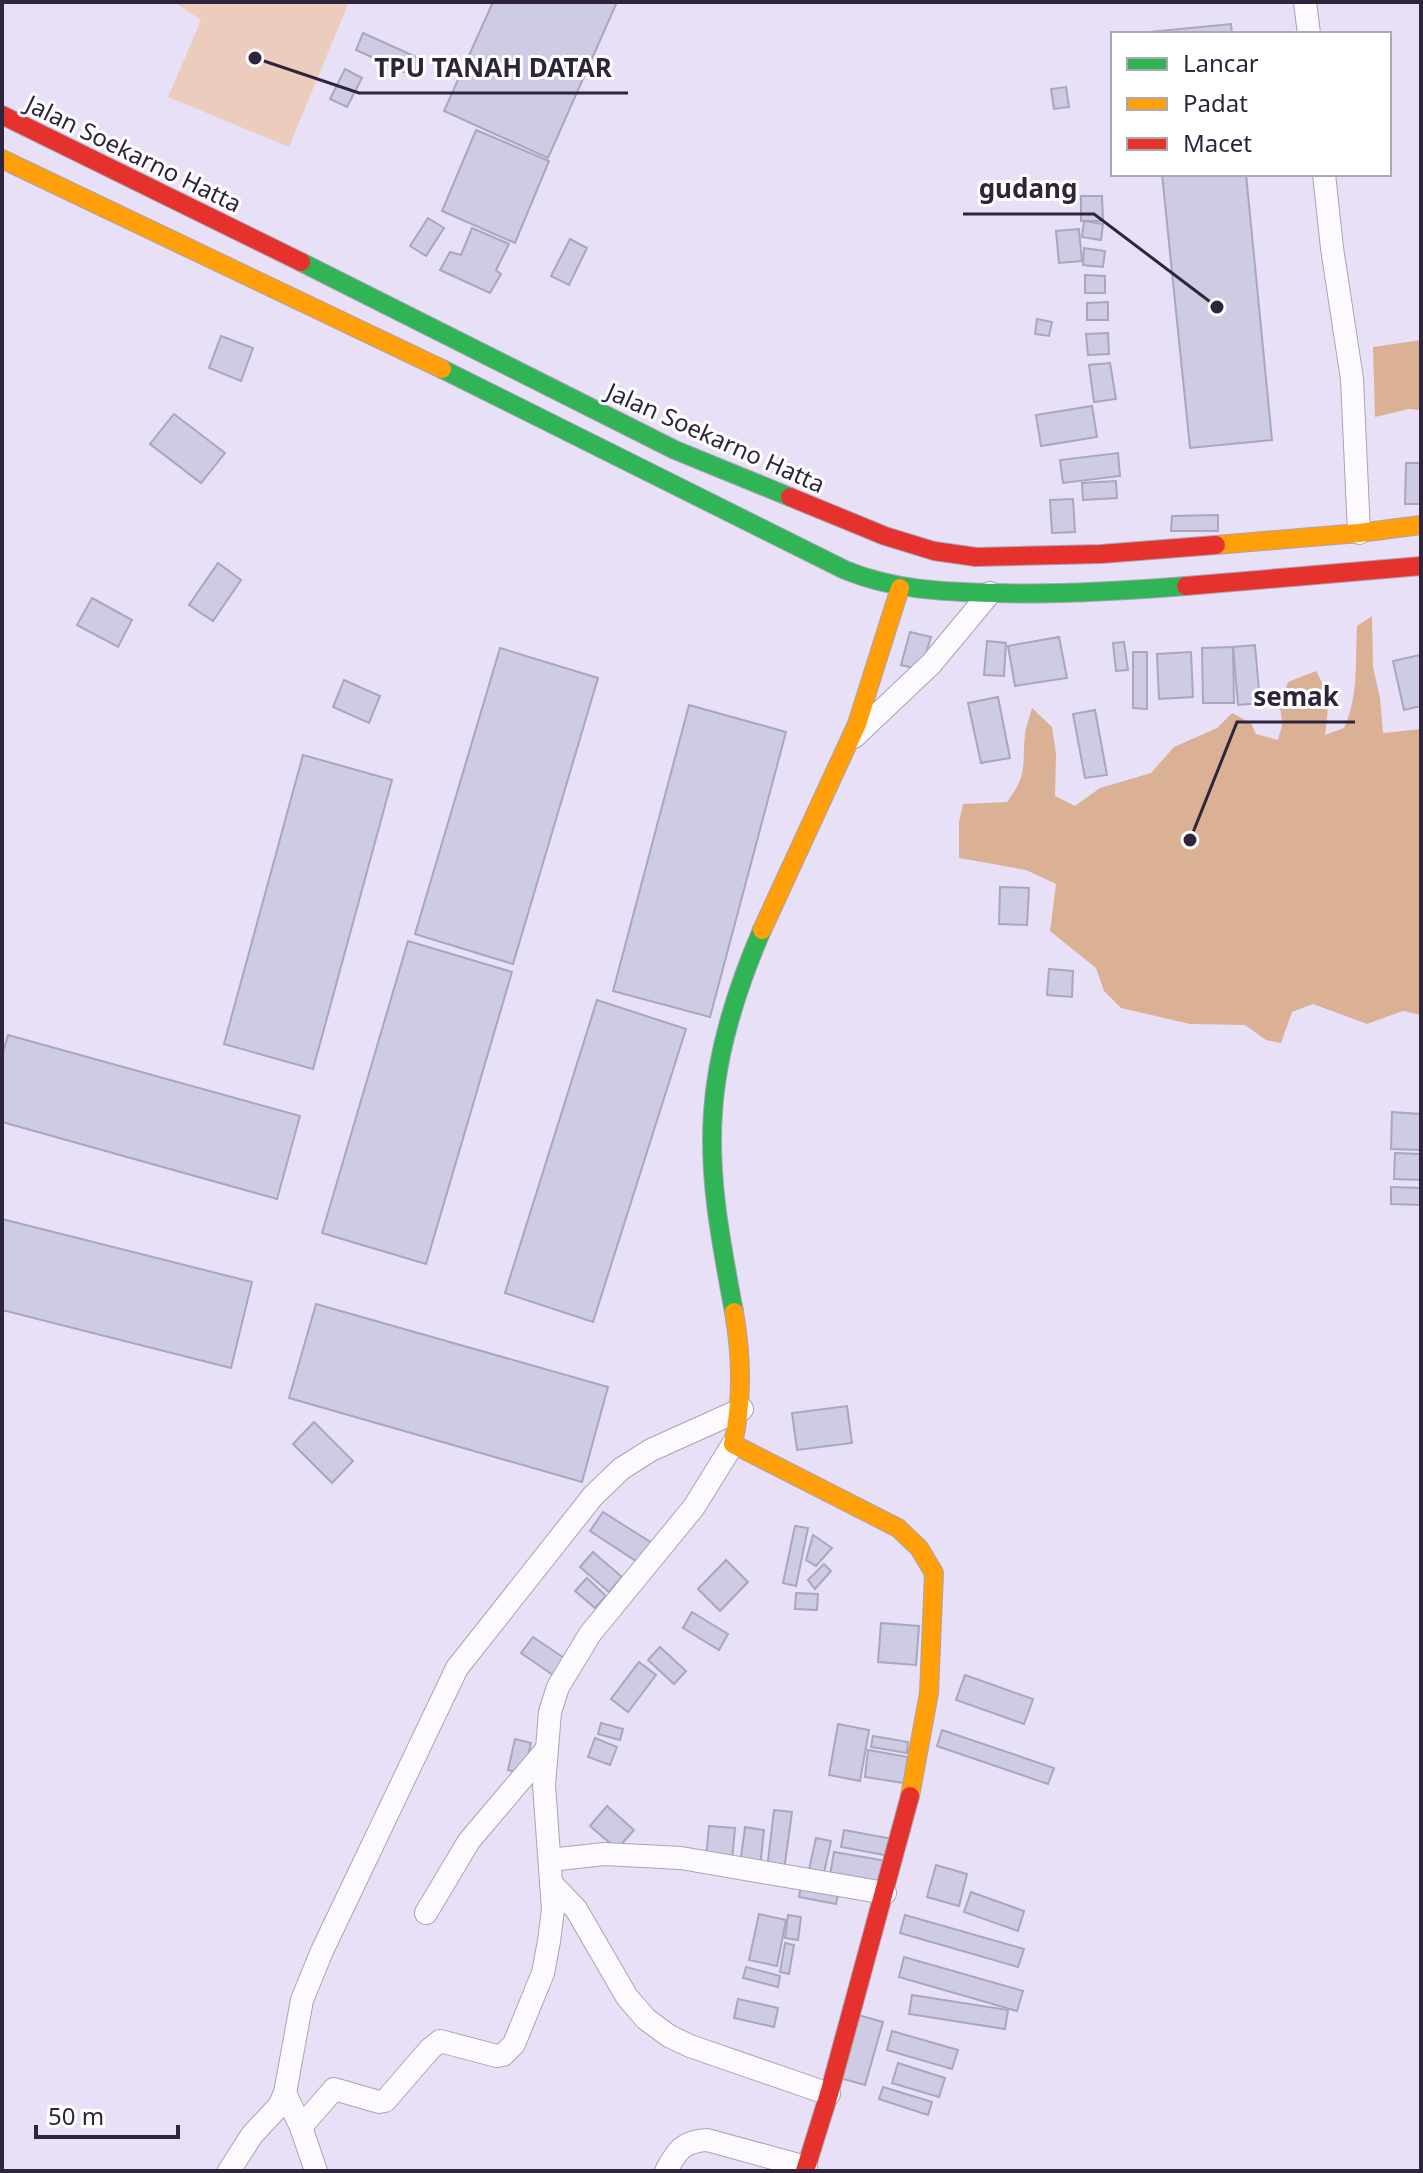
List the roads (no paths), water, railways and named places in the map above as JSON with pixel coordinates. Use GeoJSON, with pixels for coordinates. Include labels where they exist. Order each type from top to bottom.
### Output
{"type":"FeatureCollection","features":[{"type":"Feature","properties":{"kind":"main road","name":"Jalan Soekarno Hatta"},"geometry":{"type":"LineString","coordinates":[[2,115],[675,450],[885,536],[934,551],[976,557],[1101,554],[1421,525]]}},
{"type":"Feature","properties":{"kind":"main road"},"geometry":{"type":"LineString","coordinates":[[2,159],[520,406],[874,582],[900,588],[990,593],[1125,591],[1421,566]]}},
{"type":"Feature","properties":{"kind":"main road"},"geometry":{"type":"LineString","coordinates":[[806,2169],[907,1810],[929,1693],[934,1573],[927,1556],[914,1540],[898,1528],[733,1444],[742,1409],[741,1351],[713,1158],[715,1083],[729,1021],[753,952],[851,740],[900,588]]}},
{"type":"Feature","properties":{"kind":"street"},"geometry":{"type":"LineString","coordinates":[[1305,2],[1309,32]]}},
{"type":"Feature","properties":{"kind":"street"},"geometry":{"type":"LineString","coordinates":[[1324,176],[1352,379],[1359,533]]}},
{"type":"Feature","properties":{"kind":"street"},"geometry":{"type":"LineString","coordinates":[[851,740],[931,664],[990,593]]}},
{"type":"Feature","properties":{"kind":"street"},"geometry":{"type":"LineString","coordinates":[[229,2171],[252,2135],[279,2106],[285,2093],[302,2000],[457,1668],[593,1496],[621,1469],[651,1450],[742,1409]]}},
{"type":"Feature","properties":{"kind":"street"},"geometry":{"type":"LineString","coordinates":[[301,2127],[334,2089],[385,2101],[440,2041],[497,2056],[514,2044],[543,1973],[553,1910],[545,1819],[546,1750],[550,1712],[558,1687],[590,1634],[694,1507],[733,1444]]}},
{"type":"Feature","properties":{"kind":"street"},"geometry":{"type":"LineString","coordinates":[[426,1913],[469,1841],[546,1750]]}},
{"type":"Feature","properties":{"kind":"street"},"geometry":{"type":"LineString","coordinates":[[550,1860],[604,1854],[681,1858],[885,1893]]}},
{"type":"Feature","properties":{"kind":"street"},"geometry":{"type":"LineString","coordinates":[[552,1884],[576,1909],[627,1997],[646,2019],[669,2036],[690,2046],[829,2094]]}},
{"type":"Feature","properties":{"kind":"street"},"geometry":{"type":"LineString","coordinates":[[285,2093],[316,2171]]}},
{"type":"Feature","properties":{"kind":"street"},"geometry":{"type":"LineString","coordinates":[[666,2171],[681,2146],[691,2141],[707,2140],[806,2169]]}},
{"type":"Feature","properties":{"kind":"place","name":"TPU TANAH DATAR"},"geometry":{"type":"Point","coordinates":[255,58]}},
{"type":"Feature","properties":{"kind":"place","name":"gudang"},"geometry":{"type":"Point","coordinates":[1217,307]}},
{"type":"Feature","properties":{"kind":"place","name":"semak"},"geometry":{"type":"Point","coordinates":[1190,840]}}]}
